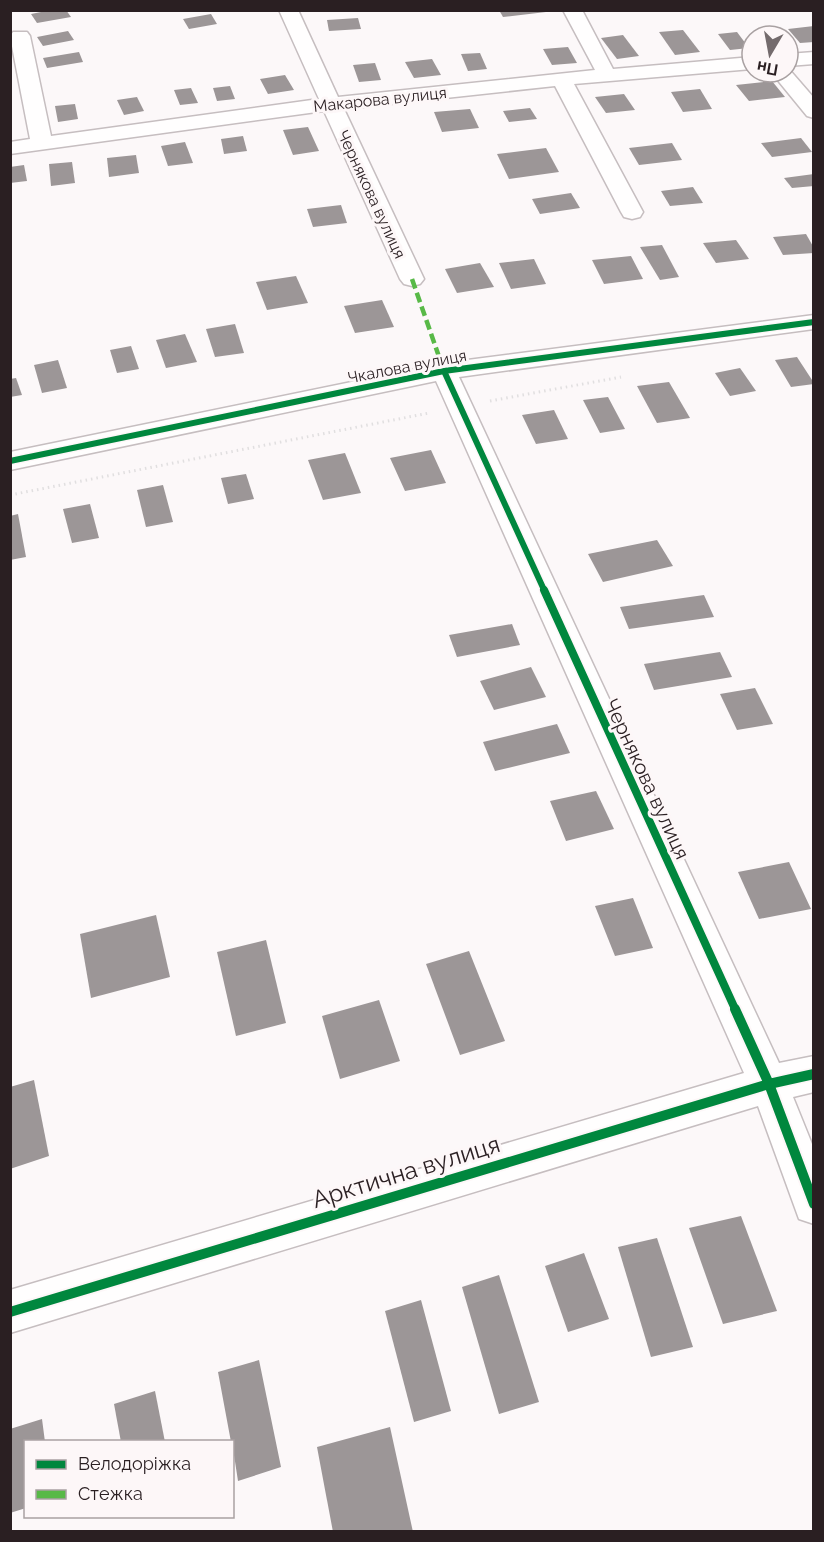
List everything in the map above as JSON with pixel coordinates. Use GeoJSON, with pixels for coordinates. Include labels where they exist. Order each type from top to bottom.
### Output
{"type":"FeatureCollection","features":[{"type":"Feature","properties":{"kind":"street","name":"Чернякова вулиця"},"geometry":{"type":"LineString","coordinates":[[288,10],[412,279]]}},
{"type":"Feature","properties":{"kind":"street"},"geometry":{"type":"LineString","coordinates":[[572,10],[607,75]]}},
{"type":"Feature","properties":{"kind":"street"},"geometry":{"type":"LineString","coordinates":[[20,36],[42,144]]}},
{"type":"Feature","properties":{"kind":"street","name":"Макарова вулиця"},"geometry":{"type":"LineString","coordinates":[[10,148],[330,104],[561,79],[740,64]]}},
{"type":"Feature","properties":{"kind":"street"},"geometry":{"type":"LineString","coordinates":[[561,79],[632,212]]}},
{"type":"Feature","properties":{"kind":"street"},"geometry":{"type":"LineString","coordinates":[[791,84],[813,112]]}},
{"type":"Feature","properties":{"kind":"street","name":"Чкалова вулиця"},"geometry":{"type":"LineString","coordinates":[[10,461],[444,371],[813,322]]}},
{"type":"Feature","properties":{"kind":"street","name":"Чернякова вулиця"},"geometry":{"type":"LineString","coordinates":[[444,371],[458,407],[769,1084],[813,1204]]}},
{"type":"Feature","properties":{"kind":"street","name":"Арктична вулиця"},"geometry":{"type":"LineString","coordinates":[[10,1312],[229,1244],[769,1084],[813,1074]]}},
{"type":"Feature","properties":{"kind":"path"},"geometry":{"type":"LineString","coordinates":[[10,495],[458,407]]}},
{"type":"Feature","properties":{"kind":"building"},"geometry":{"type":"Polygon","coordinates":[[[66,10],[71,17],[37,23],[31,14],[66,10]]]}},
{"type":"Feature","properties":{"kind":"building"},"geometry":{"type":"Polygon","coordinates":[[[499,10],[546,10],[546,12],[503,17],[499,10]]]}},
{"type":"Feature","properties":{"kind":"building"},"geometry":{"type":"Polygon","coordinates":[[[211,14],[217,24],[189,29],[183,19],[211,14]]]}},
{"type":"Feature","properties":{"kind":"building"},"geometry":{"type":"Polygon","coordinates":[[[358,18],[361,29],[329,31],[327,20],[358,18]]]}},
{"type":"Feature","properties":{"kind":"building"},"geometry":{"type":"Polygon","coordinates":[[[814,26],[814,42],[800,43],[800,28],[814,26]]]}},
{"type":"Feature","properties":{"kind":"building"},"geometry":{"type":"Polygon","coordinates":[[[683,30],[700,52],[675,55],[659,32],[683,30]]]}},
{"type":"Feature","properties":{"kind":"building"},"geometry":{"type":"Polygon","coordinates":[[[68,31],[74,40],[43,46],[37,37],[68,31]]]}},
{"type":"Feature","properties":{"kind":"building"},"geometry":{"type":"Polygon","coordinates":[[[737,32],[740,36],[740,49],[730,50],[718,34],[737,32]]]}},
{"type":"Feature","properties":{"kind":"building"},"geometry":{"type":"Polygon","coordinates":[[[623,35],[639,56],[617,59],[601,38],[623,35]]]}},
{"type":"Feature","properties":{"kind":"building"},"geometry":{"type":"Polygon","coordinates":[[[568,47],[577,63],[552,65],[543,49],[568,47]]]}},
{"type":"Feature","properties":{"kind":"building"},"geometry":{"type":"Polygon","coordinates":[[[79,52],[83,62],[47,68],[43,58],[79,52]]]}},
{"type":"Feature","properties":{"kind":"building"},"geometry":{"type":"Polygon","coordinates":[[[480,53],[487,69],[468,71],[461,54],[480,53]]]}},
{"type":"Feature","properties":{"kind":"building"},"geometry":{"type":"Polygon","coordinates":[[[432,59],[441,75],[414,78],[405,62],[432,59]]]}},
{"type":"Feature","properties":{"kind":"building"},"geometry":{"type":"Polygon","coordinates":[[[375,63],[381,80],[359,82],[353,65],[375,63]]]}},
{"type":"Feature","properties":{"kind":"building"},"geometry":{"type":"Polygon","coordinates":[[[285,75],[294,90],[268,94],[260,79],[285,75]]]}},
{"type":"Feature","properties":{"kind":"building"},"geometry":{"type":"Polygon","coordinates":[[[774,84],[785,97],[749,101],[736,85],[774,84]]]}},
{"type":"Feature","properties":{"kind":"building"},"geometry":{"type":"Polygon","coordinates":[[[230,86],[235,99],[217,101],[213,88],[230,86]]]}},
{"type":"Feature","properties":{"kind":"building"},"geometry":{"type":"Polygon","coordinates":[[[191,88],[198,103],[180,105],[174,90],[191,88]]]}},
{"type":"Feature","properties":{"kind":"building"},"geometry":{"type":"Polygon","coordinates":[[[700,89],[712,109],[683,112],[671,92],[700,89]]]}},
{"type":"Feature","properties":{"kind":"building"},"geometry":{"type":"Polygon","coordinates":[[[624,94],[635,110],[606,113],[595,97],[624,94]]]}},
{"type":"Feature","properties":{"kind":"building"},"geometry":{"type":"Polygon","coordinates":[[[137,97],[144,111],[124,115],[117,100],[137,97]]]}},
{"type":"Feature","properties":{"kind":"building"},"geometry":{"type":"Polygon","coordinates":[[[75,104],[78,119],[58,122],[55,106],[75,104]]]}},
{"type":"Feature","properties":{"kind":"building"},"geometry":{"type":"Polygon","coordinates":[[[530,108],[537,119],[509,122],[503,111],[530,108]]]}},
{"type":"Feature","properties":{"kind":"building"},"geometry":{"type":"Polygon","coordinates":[[[470,109],[479,128],[442,132],[434,112],[470,109]]]}},
{"type":"Feature","properties":{"kind":"building"},"geometry":{"type":"Polygon","coordinates":[[[308,127],[319,151],[293,155],[283,130],[308,127]]]}},
{"type":"Feature","properties":{"kind":"building"},"geometry":{"type":"Polygon","coordinates":[[[243,136],[247,151],[224,154],[221,139],[243,136]]]}},
{"type":"Feature","properties":{"kind":"building"},"geometry":{"type":"Polygon","coordinates":[[[801,138],[812,152],[772,157],[761,143],[801,138]]]}},
{"type":"Feature","properties":{"kind":"building"},"geometry":{"type":"Polygon","coordinates":[[[185,142],[193,163],[168,166],[161,146],[185,142]]]}},
{"type":"Feature","properties":{"kind":"building"},"geometry":{"type":"Polygon","coordinates":[[[672,143],[682,160],[639,165],[629,148],[672,143]]]}},
{"type":"Feature","properties":{"kind":"building"},"geometry":{"type":"Polygon","coordinates":[[[546,148],[559,172],[509,179],[497,154],[546,148]]]}},
{"type":"Feature","properties":{"kind":"building"},"geometry":{"type":"Polygon","coordinates":[[[136,155],[139,173],[109,177],[107,158],[136,155]]]}},
{"type":"Feature","properties":{"kind":"building"},"geometry":{"type":"Polygon","coordinates":[[[72,162],[75,183],[51,186],[49,164],[72,162]]]}},
{"type":"Feature","properties":{"kind":"building"},"geometry":{"type":"Polygon","coordinates":[[[24,165],[27,181],[10,183],[10,167],[24,165]]]}},
{"type":"Feature","properties":{"kind":"building"},"geometry":{"type":"Polygon","coordinates":[[[814,174],[814,186],[792,188],[784,178],[814,174]]]}},
{"type":"Feature","properties":{"kind":"building"},"geometry":{"type":"Polygon","coordinates":[[[693,187],[703,203],[670,206],[661,191],[693,187]]]}},
{"type":"Feature","properties":{"kind":"building"},"geometry":{"type":"Polygon","coordinates":[[[571,193],[580,208],[540,214],[532,199],[571,193]]]}},
{"type":"Feature","properties":{"kind":"building"},"geometry":{"type":"Polygon","coordinates":[[[341,205],[347,223],[313,227],[307,209],[341,205]]]}},
{"type":"Feature","properties":{"kind":"building"},"geometry":{"type":"Polygon","coordinates":[[[806,234],[814,248],[814,253],[783,255],[773,237],[806,234]]]}},
{"type":"Feature","properties":{"kind":"building"},"geometry":{"type":"Polygon","coordinates":[[[736,240],[749,259],[716,263],[703,243],[736,240]]]}},
{"type":"Feature","properties":{"kind":"building"},"geometry":{"type":"Polygon","coordinates":[[[662,245],[679,277],[660,280],[640,247],[662,245]]]}},
{"type":"Feature","properties":{"kind":"building"},"geometry":{"type":"Polygon","coordinates":[[[631,256],[643,279],[604,284],[592,260],[631,256]]]}},
{"type":"Feature","properties":{"kind":"building"},"geometry":{"type":"Polygon","coordinates":[[[534,259],[546,284],[511,289],[499,263],[534,259]]]}},
{"type":"Feature","properties":{"kind":"building"},"geometry":{"type":"Polygon","coordinates":[[[480,263],[494,287],[457,293],[445,269],[480,263]]]}},
{"type":"Feature","properties":{"kind":"building"},"geometry":{"type":"Polygon","coordinates":[[[296,276],[308,303],[267,310],[256,282],[296,276]]]}},
{"type":"Feature","properties":{"kind":"building"},"geometry":{"type":"Polygon","coordinates":[[[382,300],[394,327],[355,333],[344,306],[382,300]]]}},
{"type":"Feature","properties":{"kind":"building"},"geometry":{"type":"Polygon","coordinates":[[[235,324],[244,353],[215,357],[206,329],[235,324]]]}},
{"type":"Feature","properties":{"kind":"building"},"geometry":{"type":"Polygon","coordinates":[[[185,334],[197,362],[166,368],[156,340],[185,334]]]}},
{"type":"Feature","properties":{"kind":"building"},"geometry":{"type":"Polygon","coordinates":[[[131,346],[139,369],[117,373],[110,350],[131,346]]]}},
{"type":"Feature","properties":{"kind":"building"},"geometry":{"type":"Polygon","coordinates":[[[797,357],[814,384],[791,387],[775,360],[797,357]]]}},
{"type":"Feature","properties":{"kind":"building"},"geometry":{"type":"Polygon","coordinates":[[[58,360],[67,388],[42,393],[34,365],[58,360]]]}},
{"type":"Feature","properties":{"kind":"building"},"geometry":{"type":"Polygon","coordinates":[[[740,368],[756,391],[730,396],[715,373],[740,368]]]}},
{"type":"Feature","properties":{"kind":"building"},"geometry":{"type":"Polygon","coordinates":[[[16,378],[22,395],[10,397],[10,379],[16,378]]]}},
{"type":"Feature","properties":{"kind":"building"},"geometry":{"type":"Polygon","coordinates":[[[669,382],[690,418],[657,423],[637,386],[669,382]]]}},
{"type":"Feature","properties":{"kind":"building"},"geometry":{"type":"Polygon","coordinates":[[[608,397],[625,429],[600,433],[583,400],[608,397]]]}},
{"type":"Feature","properties":{"kind":"building"},"geometry":{"type":"Polygon","coordinates":[[[554,410],[568,439],[536,444],[522,415],[554,410]]]}},
{"type":"Feature","properties":{"kind":"building"},"geometry":{"type":"Polygon","coordinates":[[[431,450],[446,483],[405,491],[390,458],[431,450]]]}},
{"type":"Feature","properties":{"kind":"building"},"geometry":{"type":"Polygon","coordinates":[[[345,453],[361,493],[323,500],[308,460],[345,453]]]}},
{"type":"Feature","properties":{"kind":"building"},"geometry":{"type":"Polygon","coordinates":[[[246,474],[254,499],[228,504],[221,478],[246,474]]]}},
{"type":"Feature","properties":{"kind":"building"},"geometry":{"type":"Polygon","coordinates":[[[163,485],[173,522],[146,527],[137,490],[163,485]]]}},
{"type":"Feature","properties":{"kind":"building"},"geometry":{"type":"Polygon","coordinates":[[[90,504],[99,538],[72,543],[63,509],[90,504]]]}},
{"type":"Feature","properties":{"kind":"building"},"geometry":{"type":"Polygon","coordinates":[[[18,514],[26,557],[10,560],[10,516],[18,514]]]}},
{"type":"Feature","properties":{"kind":"building"},"geometry":{"type":"Polygon","coordinates":[[[657,540],[673,566],[603,582],[588,554],[657,540]]]}},
{"type":"Feature","properties":{"kind":"building"},"geometry":{"type":"Polygon","coordinates":[[[704,595],[714,617],[629,629],[620,607],[704,595]]]}},
{"type":"Feature","properties":{"kind":"building"},"geometry":{"type":"Polygon","coordinates":[[[512,624],[520,645],[457,657],[449,635],[512,624]]]}},
{"type":"Feature","properties":{"kind":"building"},"geometry":{"type":"Polygon","coordinates":[[[720,652],[732,677],[654,690],[644,664],[720,652]]]}},
{"type":"Feature","properties":{"kind":"building"},"geometry":{"type":"Polygon","coordinates":[[[531,667],[546,697],[494,710],[480,681],[531,667]]]}},
{"type":"Feature","properties":{"kind":"building"},"geometry":{"type":"Polygon","coordinates":[[[755,688],[773,724],[737,730],[720,694],[755,688]]]}},
{"type":"Feature","properties":{"kind":"building"},"geometry":{"type":"Polygon","coordinates":[[[557,724],[570,753],[495,771],[483,742],[557,724]]]}},
{"type":"Feature","properties":{"kind":"building"},"geometry":{"type":"Polygon","coordinates":[[[596,791],[614,829],[566,841],[550,801],[596,791]]]}},
{"type":"Feature","properties":{"kind":"building"},"geometry":{"type":"Polygon","coordinates":[[[789,862],[811,909],[759,919],[738,872],[789,862]]]}},
{"type":"Feature","properties":{"kind":"building"},"geometry":{"type":"Polygon","coordinates":[[[633,898],[653,948],[615,956],[595,906],[633,898]]]}},
{"type":"Feature","properties":{"kind":"building"},"geometry":{"type":"Polygon","coordinates":[[[156,915],[170,977],[91,998],[80,934],[156,915]]]}},
{"type":"Feature","properties":{"kind":"building"},"geometry":{"type":"Polygon","coordinates":[[[266,940],[286,1023],[236,1036],[217,952],[266,940]]]}},
{"type":"Feature","properties":{"kind":"building"},"geometry":{"type":"Polygon","coordinates":[[[469,951],[505,1041],[460,1055],[426,964],[469,951]]]}},
{"type":"Feature","properties":{"kind":"building"},"geometry":{"type":"Polygon","coordinates":[[[379,1000],[400,1061],[340,1079],[322,1016],[379,1000]]]}},
{"type":"Feature","properties":{"kind":"building"},"geometry":{"type":"Polygon","coordinates":[[[34,1080],[49,1156],[10,1169],[10,1087],[34,1080]]]}},
{"type":"Feature","properties":{"kind":"building"},"geometry":{"type":"Polygon","coordinates":[[[741,1216],[777,1311],[723,1324],[689,1228],[741,1216]]]}},
{"type":"Feature","properties":{"kind":"building"},"geometry":{"type":"Polygon","coordinates":[[[657,1238],[693,1347],[651,1357],[618,1247],[657,1238]]]}},
{"type":"Feature","properties":{"kind":"building"},"geometry":{"type":"Polygon","coordinates":[[[584,1253],[609,1319],[568,1332],[545,1266],[584,1253]]]}},
{"type":"Feature","properties":{"kind":"building"},"geometry":{"type":"Polygon","coordinates":[[[499,1275],[539,1402],[499,1414],[462,1287],[499,1275]]]}},
{"type":"Feature","properties":{"kind":"building"},"geometry":{"type":"Polygon","coordinates":[[[421,1300],[451,1411],[414,1422],[385,1311],[421,1300]]]}},
{"type":"Feature","properties":{"kind":"building"},"geometry":{"type":"Polygon","coordinates":[[[259,1360],[281,1467],[238,1481],[234,1440],[231,1440],[218,1372],[259,1360]]]}},
{"type":"Feature","properties":{"kind":"building"},"geometry":{"type":"Polygon","coordinates":[[[155,1391],[165,1440],[121,1440],[114,1404],[155,1391]]]}},
{"type":"Feature","properties":{"kind":"building"},"geometry":{"type":"Polygon","coordinates":[[[42,1419],[45,1440],[24,1440],[24,1509],[10,1513],[10,1429],[42,1419]]]}},
{"type":"Feature","properties":{"kind":"building"},"geometry":{"type":"Polygon","coordinates":[[[390,1427],[413,1532],[333,1532],[317,1447],[390,1427]]]}},
{"type":"Feature","properties":{"kind":"marked path"},"geometry":{"type":"LineString","coordinates":[[412,279],[444,371]]}},
{"type":"Feature","properties":{"kind":"cycle path"},"geometry":{"type":"LineString","coordinates":[[10,461],[444,371],[814,322]]}},
{"type":"Feature","properties":{"kind":"cycle path"},"geometry":{"type":"LineString","coordinates":[[444,371],[769,1084],[814,1204]]}},
{"type":"Feature","properties":{"kind":"cycle path"},"geometry":{"type":"LineString","coordinates":[[10,1312],[769,1084],[814,1074]]}}]}
